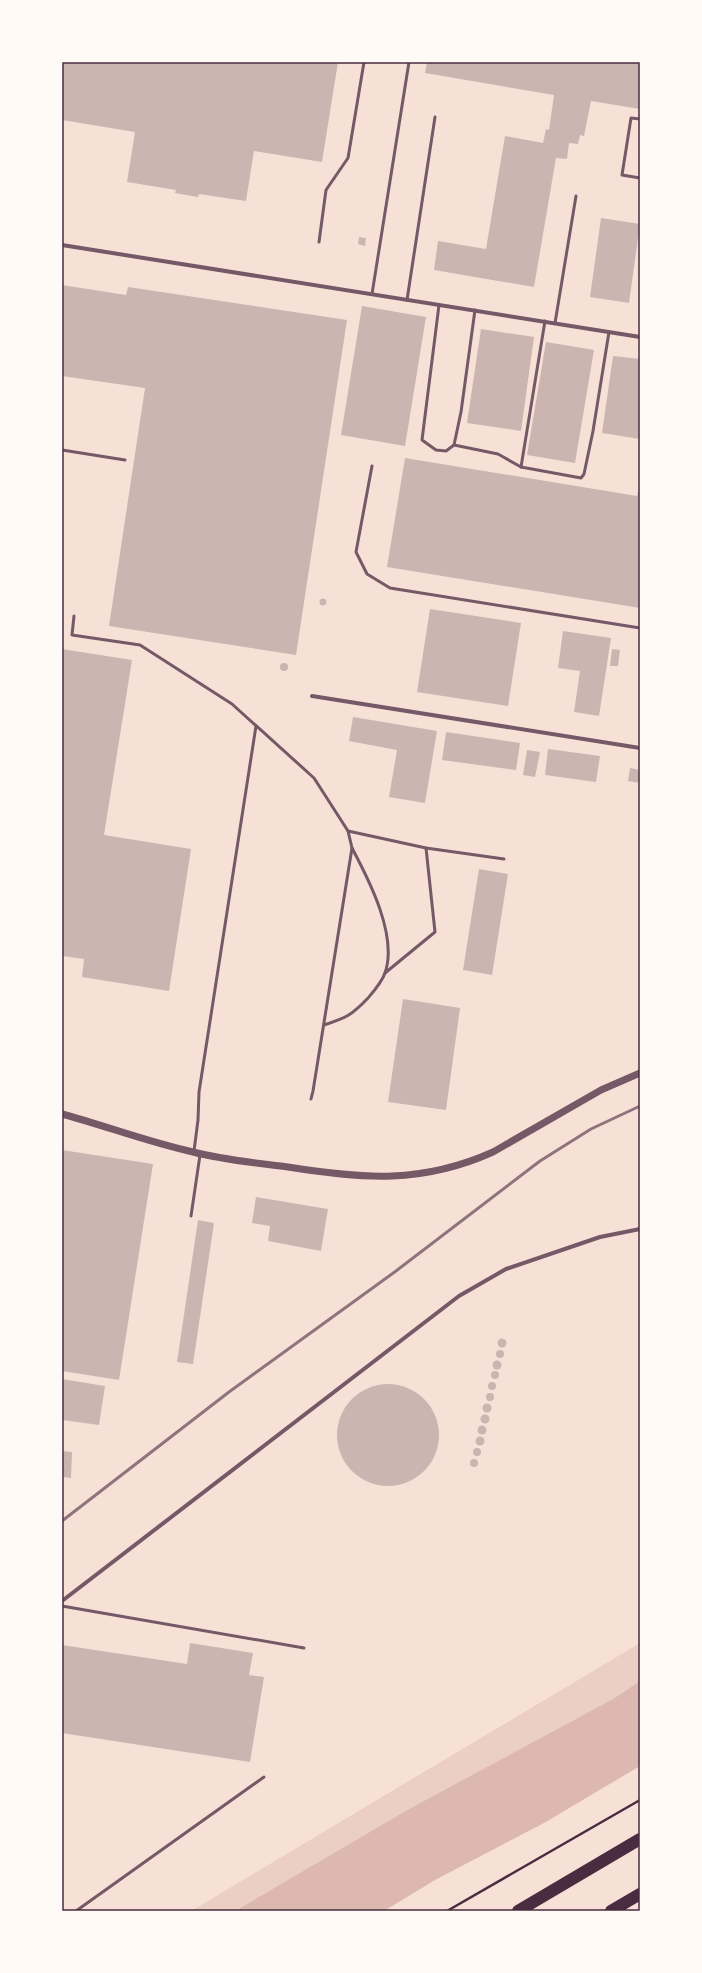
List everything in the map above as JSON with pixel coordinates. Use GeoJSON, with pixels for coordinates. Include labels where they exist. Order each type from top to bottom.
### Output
{"type":"FeatureCollection","features":[{"type":"Feature","properties":{"kind":"highway"},"geometry":{"type":"LineString","coordinates":[[518,1911],[640,1839]]}},
{"type":"Feature","properties":{"kind":"highway"},"geometry":{"type":"LineString","coordinates":[[611,1911],[640,1894]]}},
{"type":"Feature","properties":{"kind":"street"},"geometry":{"type":"LineString","coordinates":[[62,245],[640,336]]}},
{"type":"Feature","properties":{"kind":"street"},"geometry":{"type":"LineString","coordinates":[[312,696],[640,748]]}},
{"type":"Feature","properties":{"kind":"street"},"geometry":{"type":"LineString","coordinates":[[62,1114],[196,1153],[360,1177],[400,1176],[438,1171],[470,1162],[493,1152],[601,1090],[640,1073]]}},
{"type":"Feature","properties":{"kind":"street"},"geometry":{"type":"LineString","coordinates":[[62,1601],[459,1296],[506,1269],[600,1236],[640,1229]]}},
{"type":"Feature","properties":{"kind":"lane"},"geometry":{"type":"LineString","coordinates":[[319,242],[326,190],[348,158],[364,62]]}},
{"type":"Feature","properties":{"kind":"lane"},"geometry":{"type":"LineString","coordinates":[[372,294],[409,62]]}},
{"type":"Feature","properties":{"kind":"lane"},"geometry":{"type":"LineString","coordinates":[[407,300],[435,117]]}},
{"type":"Feature","properties":{"kind":"lane"},"geometry":{"type":"LineString","coordinates":[[640,119],[630,118],[622,175],[640,178]]}},
{"type":"Feature","properties":{"kind":"lane"},"geometry":{"type":"LineString","coordinates":[[555,323],[576,196]]}},
{"type":"Feature","properties":{"kind":"lane"},"geometry":{"type":"LineString","coordinates":[[439,305],[422,440],[436,450],[446,451],[454,445],[461,412],[475,310]]}},
{"type":"Feature","properties":{"kind":"lane"},"geometry":{"type":"LineString","coordinates":[[521,467],[545,321]]}},
{"type":"Feature","properties":{"kind":"lane"},"geometry":{"type":"LineString","coordinates":[[454,445],[498,454],[521,467],[581,478],[584,474],[593,431],[609,332]]}},
{"type":"Feature","properties":{"kind":"lane"},"geometry":{"type":"LineString","coordinates":[[62,450],[125,460]]}},
{"type":"Feature","properties":{"kind":"lane"},"geometry":{"type":"LineString","coordinates":[[372,466],[356,552],[367,574],[390,588],[640,628]]}},
{"type":"Feature","properties":{"kind":"lane"},"geometry":{"type":"LineString","coordinates":[[74,616],[72,634],[140,645],[232,704],[314,778],[348,831],[352,848],[377,897],[386,934],[388,954],[385,973]]}},
{"type":"Feature","properties":{"kind":"lane"},"geometry":{"type":"LineString","coordinates":[[191,1216],[199,1092],[256,726]]}},
{"type":"Feature","properties":{"kind":"lane"},"geometry":{"type":"LineString","coordinates":[[348,831],[426,848],[504,859]]}},
{"type":"Feature","properties":{"kind":"lane"},"geometry":{"type":"LineString","coordinates":[[311,1099],[352,848]]}},
{"type":"Feature","properties":{"kind":"lane"},"geometry":{"type":"LineString","coordinates":[[324,1025],[346,1018],[358,1008],[374,992],[385,973],[435,932],[426,848]]}},
{"type":"Feature","properties":{"kind":"lane"},"geometry":{"type":"LineString","coordinates":[[62,1606],[304,1648]]}},
{"type":"Feature","properties":{"kind":"lane"},"geometry":{"type":"LineString","coordinates":[[76,1911],[264,1777]]}},
{"type":"Feature","properties":{"kind":"path"},"geometry":{"type":"LineString","coordinates":[[447,1911],[640,1800]]}},
{"type":"Feature","properties":{"kind":"shaded area"},"geometry":{"type":"Polygon","coordinates":[[[640,1643],[640,1681],[613,1699],[409,1809],[235,1911],[191,1911],[640,1643]]]}},
{"type":"Feature","properties":{"kind":"shaded area"},"geometry":{"type":"Polygon","coordinates":[[[640,1681],[640,1766],[544,1823],[435,1880],[384,1911],[235,1911],[409,1809],[613,1699],[640,1681]]]}},
{"type":"Feature","properties":{"kind":"building"},"geometry":{"type":"Polygon","coordinates":[[[62,62],[338,62],[322,162],[254,151],[246,201],[199,194],[198,197],[175,193],[176,190],[127,182],[135,132],[62,120],[62,62]]]}},
{"type":"Feature","properties":{"kind":"building"},"geometry":{"type":"Polygon","coordinates":[[[427,62],[640,62],[640,109],[591,101],[584,136],[580,135],[578,144],[569,143],[567,159],[556,158],[534,287],[434,270],[438,241],[486,249],[505,136],[543,143],[546,129],[549,130],[554,95],[425,73],[427,62]]]}},
{"type":"Feature","properties":{"kind":"building"},"geometry":{"type":"Polygon","coordinates":[[[601,218],[640,224],[629,303],[590,297],[601,218]]]}},
{"type":"Feature","properties":{"kind":"building"},"geometry":{"type":"Polygon","coordinates":[[[359,237],[366,238],[365,246],[358,244],[359,237]]]}},
{"type":"Feature","properties":{"kind":"building"},"geometry":{"type":"Polygon","coordinates":[[[62,285],[126,295],[128,287],[347,320],[296,655],[109,626],[145,388],[62,376],[62,285]]]}},
{"type":"Feature","properties":{"kind":"building"},"geometry":{"type":"Polygon","coordinates":[[[362,306],[426,317],[405,446],[341,435],[362,306]]]}},
{"type":"Feature","properties":{"kind":"building"},"geometry":{"type":"Polygon","coordinates":[[[481,329],[534,337],[521,431],[467,423],[481,329]]]}},
{"type":"Feature","properties":{"kind":"building"},"geometry":{"type":"Polygon","coordinates":[[[546,342],[594,350],[575,463],[527,455],[546,342]]]}},
{"type":"Feature","properties":{"kind":"building"},"geometry":{"type":"Polygon","coordinates":[[[613,356],[640,359],[640,439],[602,433],[613,356]]]}},
{"type":"Feature","properties":{"kind":"building"},"geometry":{"type":"Polygon","coordinates":[[[405,458],[637,496],[640,482],[640,608],[387,567],[405,458]]]}},
{"type":"Feature","properties":{"kind":"building"},"geometry":{"type":"Polygon","coordinates":[[[323,598],[326,599],[326,605],[323,606],[320,605],[319,602],[320,599],[323,598]]]}},
{"type":"Feature","properties":{"kind":"building"},"geometry":{"type":"Polygon","coordinates":[[[430,609],[521,623],[508,706],[417,692],[430,609]]]}},
{"type":"Feature","properties":{"kind":"building"},"geometry":{"type":"Polygon","coordinates":[[[563,631],[611,638],[599,716],[574,712],[580,671],[558,668],[563,631]]]}},
{"type":"Feature","properties":{"kind":"building"},"geometry":{"type":"Polygon","coordinates":[[[62,649],[132,660],[104,835],[191,849],[169,991],[82,977],[84,959],[62,956],[62,649]]]}},
{"type":"Feature","properties":{"kind":"building"},"geometry":{"type":"Polygon","coordinates":[[[612,649],[620,650],[618,666],[610,666],[612,649]]]}},
{"type":"Feature","properties":{"kind":"building"},"geometry":{"type":"Polygon","coordinates":[[[282,663],[286,663],[288,667],[286,671],[282,671],[280,669],[280,665],[282,663]]]}},
{"type":"Feature","properties":{"kind":"building"},"geometry":{"type":"Polygon","coordinates":[[[353,717],[437,731],[425,803],[389,797],[397,750],[349,741],[353,717]]]}},
{"type":"Feature","properties":{"kind":"building"},"geometry":{"type":"Polygon","coordinates":[[[446,732],[520,743],[516,770],[442,760],[446,732]]]}},
{"type":"Feature","properties":{"kind":"building"},"geometry":{"type":"Polygon","coordinates":[[[548,749],[600,756],[596,782],[545,775],[548,749]]]}},
{"type":"Feature","properties":{"kind":"building"},"geometry":{"type":"Polygon","coordinates":[[[527,750],[540,752],[535,777],[523,775],[527,750]]]}},
{"type":"Feature","properties":{"kind":"building"},"geometry":{"type":"Polygon","coordinates":[[[630,768],[640,770],[640,783],[628,781],[630,768]]]}},
{"type":"Feature","properties":{"kind":"building"},"geometry":{"type":"Polygon","coordinates":[[[479,869],[508,874],[492,975],[463,970],[479,869]]]}},
{"type":"Feature","properties":{"kind":"building"},"geometry":{"type":"Polygon","coordinates":[[[403,999],[460,1008],[446,1110],[388,1102],[403,999]]]}},
{"type":"Feature","properties":{"kind":"building"},"geometry":{"type":"Polygon","coordinates":[[[62,1150],[153,1164],[119,1380],[62,1371],[62,1150]]]}},
{"type":"Feature","properties":{"kind":"building"},"geometry":{"type":"Polygon","coordinates":[[[256,1197],[328,1209],[321,1251],[268,1241],[270,1226],[252,1223],[256,1197]]]}},
{"type":"Feature","properties":{"kind":"building"},"geometry":{"type":"Polygon","coordinates":[[[198,1220],[214,1223],[193,1364],[177,1362],[198,1220]]]}},
{"type":"Feature","properties":{"kind":"building"},"geometry":{"type":"Polygon","coordinates":[[[500,1339],[504,1339],[506,1343],[504,1347],[500,1347],[498,1345],[498,1341],[500,1339]]]}},
{"type":"Feature","properties":{"kind":"building"},"geometry":{"type":"Polygon","coordinates":[[[498,1350],[502,1350],[504,1354],[502,1358],[498,1358],[496,1356],[496,1352],[498,1350]]]}},
{"type":"Feature","properties":{"kind":"building"},"geometry":{"type":"Polygon","coordinates":[[[495,1361],[499,1361],[501,1365],[499,1369],[495,1369],[493,1367],[493,1363],[495,1361]]]}},
{"type":"Feature","properties":{"kind":"building"},"geometry":{"type":"Polygon","coordinates":[[[493,1371],[497,1371],[499,1375],[497,1379],[493,1379],[491,1377],[491,1373],[493,1371]]]}},
{"type":"Feature","properties":{"kind":"building"},"geometry":{"type":"Polygon","coordinates":[[[62,1379],[105,1386],[99,1425],[62,1420],[62,1379]]]}},
{"type":"Feature","properties":{"kind":"building"},"geometry":{"type":"Polygon","coordinates":[[[490,1382],[494,1382],[496,1386],[494,1390],[490,1390],[488,1388],[488,1384],[490,1382]]]}},
{"type":"Feature","properties":{"kind":"building"},"geometry":{"type":"Polygon","coordinates":[[[388,1384],[408,1388],[416,1392],[424,1399],[431,1407],[435,1415],[439,1435],[435,1455],[431,1463],[424,1471],[416,1478],[408,1482],[388,1486],[368,1482],[360,1478],[352,1471],[345,1463],[341,1455],[337,1435],[341,1415],[345,1407],[352,1399],[360,1392],[368,1388],[388,1384]]]}},
{"type":"Feature","properties":{"kind":"building"},"geometry":{"type":"Polygon","coordinates":[[[488,1393],[492,1393],[494,1397],[492,1401],[488,1401],[486,1399],[486,1395],[488,1393]]]}},
{"type":"Feature","properties":{"kind":"building"},"geometry":{"type":"Polygon","coordinates":[[[485,1404],[489,1404],[491,1408],[489,1412],[485,1412],[483,1410],[483,1406],[485,1404]]]}},
{"type":"Feature","properties":{"kind":"building"},"geometry":{"type":"Polygon","coordinates":[[[483,1415],[487,1415],[489,1419],[487,1423],[483,1423],[481,1421],[481,1417],[483,1415]]]}},
{"type":"Feature","properties":{"kind":"building"},"geometry":{"type":"Polygon","coordinates":[[[480,1426],[484,1426],[486,1430],[484,1434],[480,1434],[478,1432],[478,1428],[480,1426]]]}},
{"type":"Feature","properties":{"kind":"building"},"geometry":{"type":"Polygon","coordinates":[[[478,1437],[482,1437],[484,1441],[482,1445],[478,1445],[476,1443],[476,1439],[478,1437]]]}},
{"type":"Feature","properties":{"kind":"building"},"geometry":{"type":"Polygon","coordinates":[[[475,1448],[479,1448],[481,1452],[479,1456],[475,1456],[473,1454],[473,1450],[475,1448]]]}},
{"type":"Feature","properties":{"kind":"building"},"geometry":{"type":"Polygon","coordinates":[[[62,1451],[72,1452],[71,1478],[62,1477],[62,1451]]]}},
{"type":"Feature","properties":{"kind":"building"},"geometry":{"type":"Polygon","coordinates":[[[472,1459],[476,1459],[478,1463],[476,1467],[472,1467],[470,1465],[470,1461],[472,1459]]]}},
{"type":"Feature","properties":{"kind":"building"},"geometry":{"type":"Polygon","coordinates":[[[190,1643],[253,1653],[249,1675],[264,1677],[250,1762],[62,1733],[62,1645],[187,1664],[190,1643]]]}},
{"type":"Feature","properties":{"kind":"railway"},"geometry":{"type":"LineString","coordinates":[[62,1521],[229,1392],[396,1271],[540,1161],[591,1129],[640,1106]]}}]}
